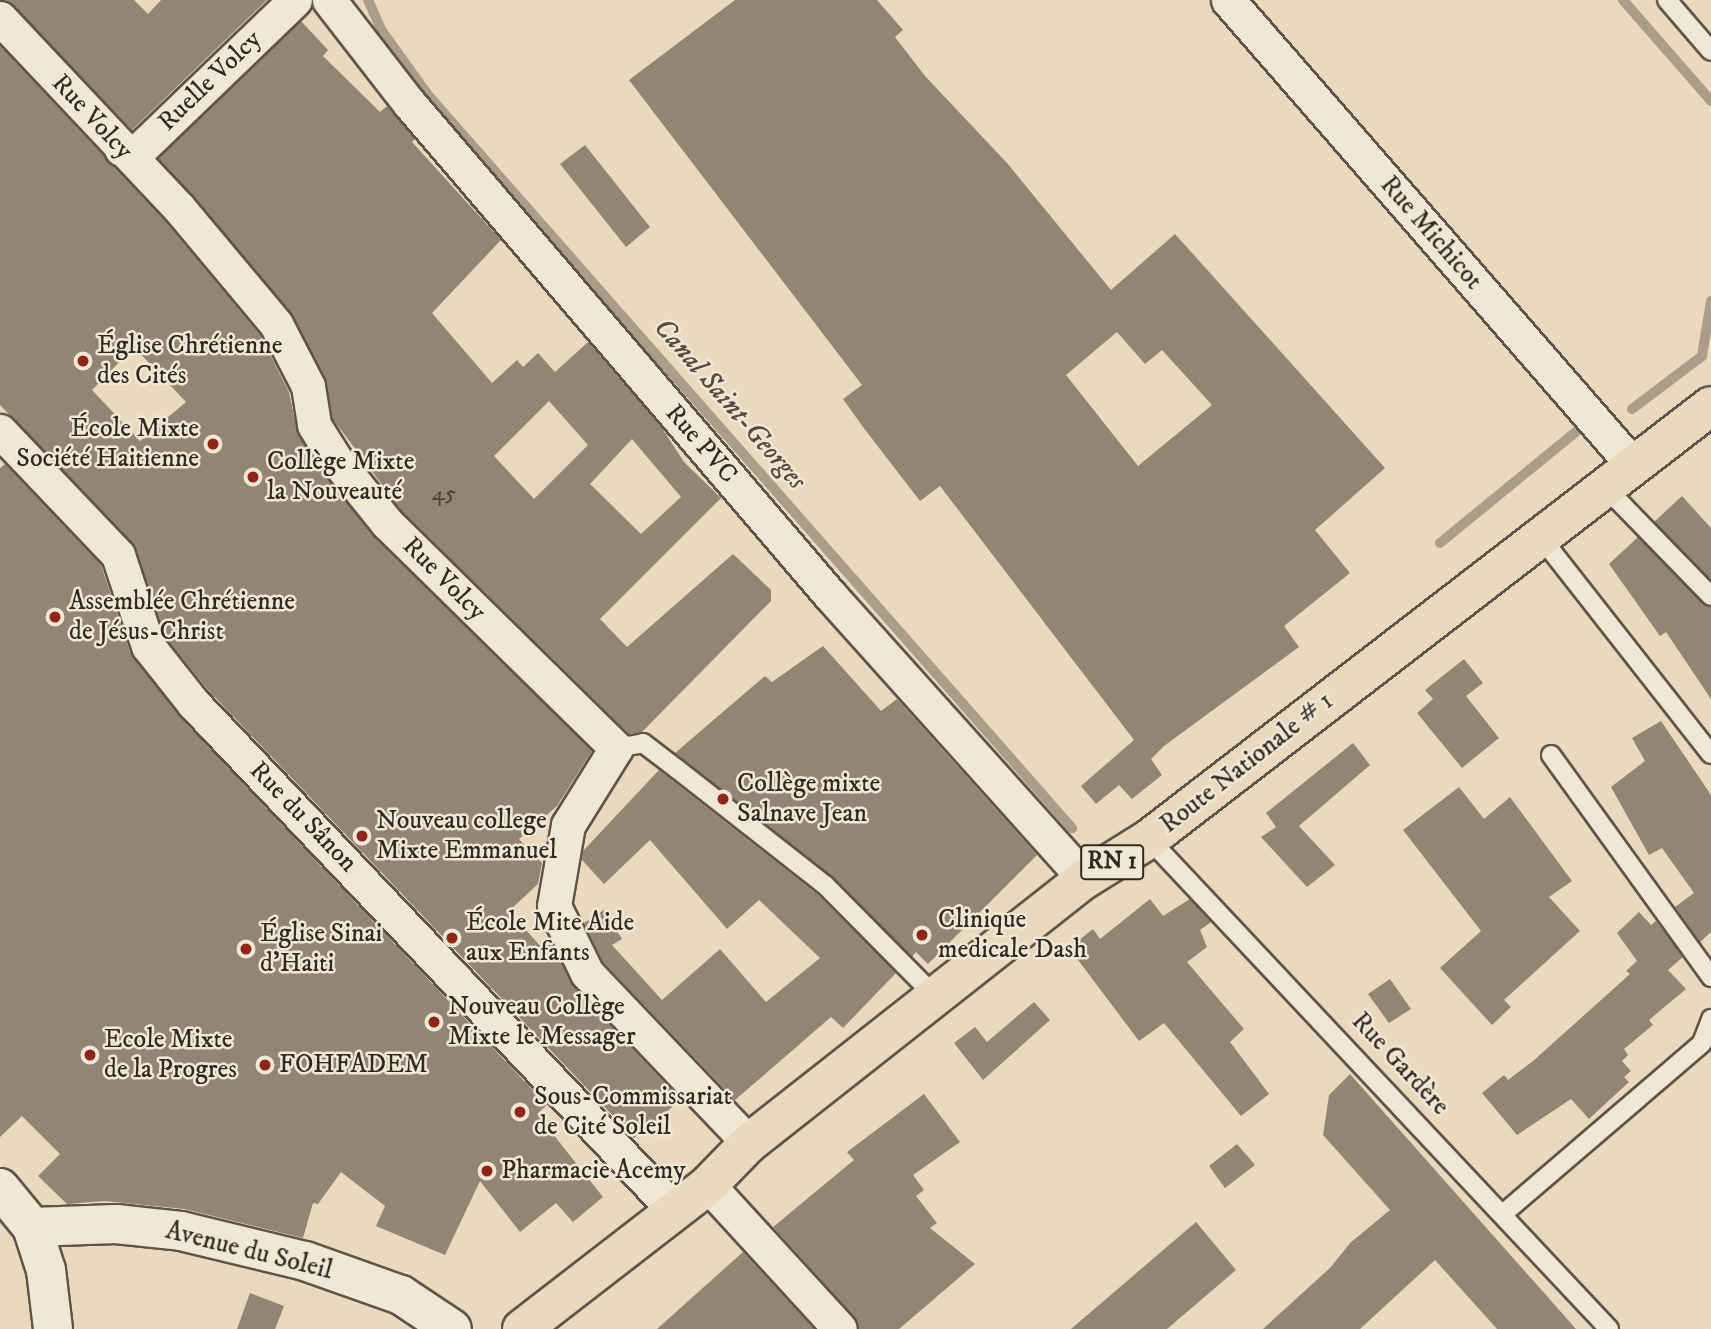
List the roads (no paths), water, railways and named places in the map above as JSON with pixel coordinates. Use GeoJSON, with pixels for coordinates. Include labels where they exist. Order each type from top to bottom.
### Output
{"type":"FeatureCollection","features":[{"type":"Feature","properties":{"kind":"main road","name":"Route Nationale # 1"},"geometry":{"type":"LineString","coordinates":[[522,1329],[673,1209],[708,1185],[748,1143],[1085,879],[1149,839],[1539,535],[1711,406]]}},
{"type":"Feature","properties":{"kind":"main road"},"geometry":{"type":"LineString","coordinates":[[0,1188],[32,1227],[46,1270],[53,1329]]}},
{"type":"Feature","properties":{"kind":"main road","name":"Avenue du Soleil"},"geometry":{"type":"LineString","coordinates":[[32,1227],[116,1224],[181,1231],[243,1245],[305,1261],[401,1295],[452,1329]]}},
{"type":"Feature","properties":{"kind":"street","name":"Ruelle Volcy"},"geometry":{"type":"LineString","coordinates":[[121,149],[137,152],[295,0]]}},
{"type":"Feature","properties":{"kind":"street","name":"Rue PVC"},"geometry":{"type":"LineString","coordinates":[[329,0],[401,93],[830,595],[1085,879]]}},
{"type":"Feature","properties":{"kind":"street","name":"Rue Michicot"},"geometry":{"type":"LineString","coordinates":[[1228,0],[1619,476]]}},
{"type":"Feature","properties":{"kind":"street","name":"Rue Volcy"},"geometry":{"type":"LineString","coordinates":[[0,18],[179,208],[276,324],[308,386],[314,425],[333,456],[387,523],[616,748]]}},
{"type":"Feature","properties":{"kind":"street","name":"Rue du Sânon"},"geometry":{"type":"LineString","coordinates":[[0,431],[118,555],[148,646],[194,705],[673,1209]]}},
{"type":"Feature","properties":{"kind":"street"},"geometry":{"type":"LineString","coordinates":[[616,748],[568,825],[554,906],[587,974],[748,1143]]}},
{"type":"Feature","properties":{"kind":"street"},"geometry":{"type":"LineString","coordinates":[[708,1185],[840,1329]]}},
{"type":"Feature","properties":{"kind":"lane"},"geometry":{"type":"LineString","coordinates":[[1667,0],[1711,51]]}},
{"type":"Feature","properties":{"kind":"lane"},"geometry":{"type":"LineString","coordinates":[[1619,476],[1711,596]]}},
{"type":"Feature","properties":{"kind":"lane"},"geometry":{"type":"LineString","coordinates":[[1539,535],[1711,754]]}},
{"type":"Feature","properties":{"kind":"lane"},"geometry":{"type":"LineString","coordinates":[[616,748],[643,743],[825,884],[936,997]]}},
{"type":"Feature","properties":{"kind":"lane"},"geometry":{"type":"LineString","coordinates":[[1551,755],[1711,977]]}},
{"type":"Feature","properties":{"kind":"lane","name":"Rue Gardère"},"geometry":{"type":"LineString","coordinates":[[1149,839],[1504,1213],[1609,1329]]}},
{"type":"Feature","properties":{"kind":"lane"},"geometry":{"type":"LineString","coordinates":[[1504,1213],[1702,1043],[1711,1019]]}},
{"type":"Feature","properties":{"kind":"waterway","name":"Canal Saint-Georges"},"geometry":{"type":"LineString","coordinates":[[368,0],[382,31],[428,95],[1072,828]]}},
{"type":"Feature","properties":{"kind":"waterway"},"geometry":{"type":"LineString","coordinates":[[1623,0],[1711,101]]}},
{"type":"Feature","properties":{"kind":"waterway"},"geometry":{"type":"LineString","coordinates":[[1632,409],[1702,356],[1711,301]]}},
{"type":"Feature","properties":{"kind":"waterway"},"geometry":{"type":"LineString","coordinates":[[1440,543],[1589,421]]}},
{"type":"Feature","properties":{"kind":"place","name":"Église Chrétienne des Cités"},"geometry":{"type":"Point","coordinates":[83,361]}},
{"type":"Feature","properties":{"kind":"place","name":"École Mixte Société Haitienne"},"geometry":{"type":"Point","coordinates":[213,444]}},
{"type":"Feature","properties":{"kind":"place","name":"Collège Mixte la Nouveauté"},"geometry":{"type":"Point","coordinates":[253,477]}},
{"type":"Feature","properties":{"kind":"place","name":"Assemblée Chrétienne de Jésus-Christ"},"geometry":{"type":"Point","coordinates":[55,617]}},
{"type":"Feature","properties":{"kind":"place","name":"Collège mixte Salnave Jean"},"geometry":{"type":"Point","coordinates":[723,799]}},
{"type":"Feature","properties":{"kind":"place","name":"Nouveau college Mixte Emmanuel"},"geometry":{"type":"Point","coordinates":[362,836]}},
{"type":"Feature","properties":{"kind":"place","name":"Clinique medicale Dash"},"geometry":{"type":"Point","coordinates":[922,935]}},
{"type":"Feature","properties":{"kind":"place","name":"École Mite Aide aux Enfants"},"geometry":{"type":"Point","coordinates":[452,938]}},
{"type":"Feature","properties":{"kind":"place","name":"Église Sinai d'Haiti"},"geometry":{"type":"Point","coordinates":[246,949]}},
{"type":"Feature","properties":{"kind":"place","name":"Nouveau Collège Mixte le Messager"},"geometry":{"type":"Point","coordinates":[434,1022]}},
{"type":"Feature","properties":{"kind":"place","name":"Ecole Mixte de la Progres"},"geometry":{"type":"Point","coordinates":[90,1055]}},
{"type":"Feature","properties":{"kind":"place","name":"FOHFADEM"},"geometry":{"type":"Point","coordinates":[265,1065]}},
{"type":"Feature","properties":{"kind":"place","name":"Sous-Commissariat de Cité Soleil"},"geometry":{"type":"Point","coordinates":[520,1112]}},
{"type":"Feature","properties":{"kind":"place","name":"Pharmacie Acemy"},"geometry":{"type":"Point","coordinates":[487,1171]}}]}
